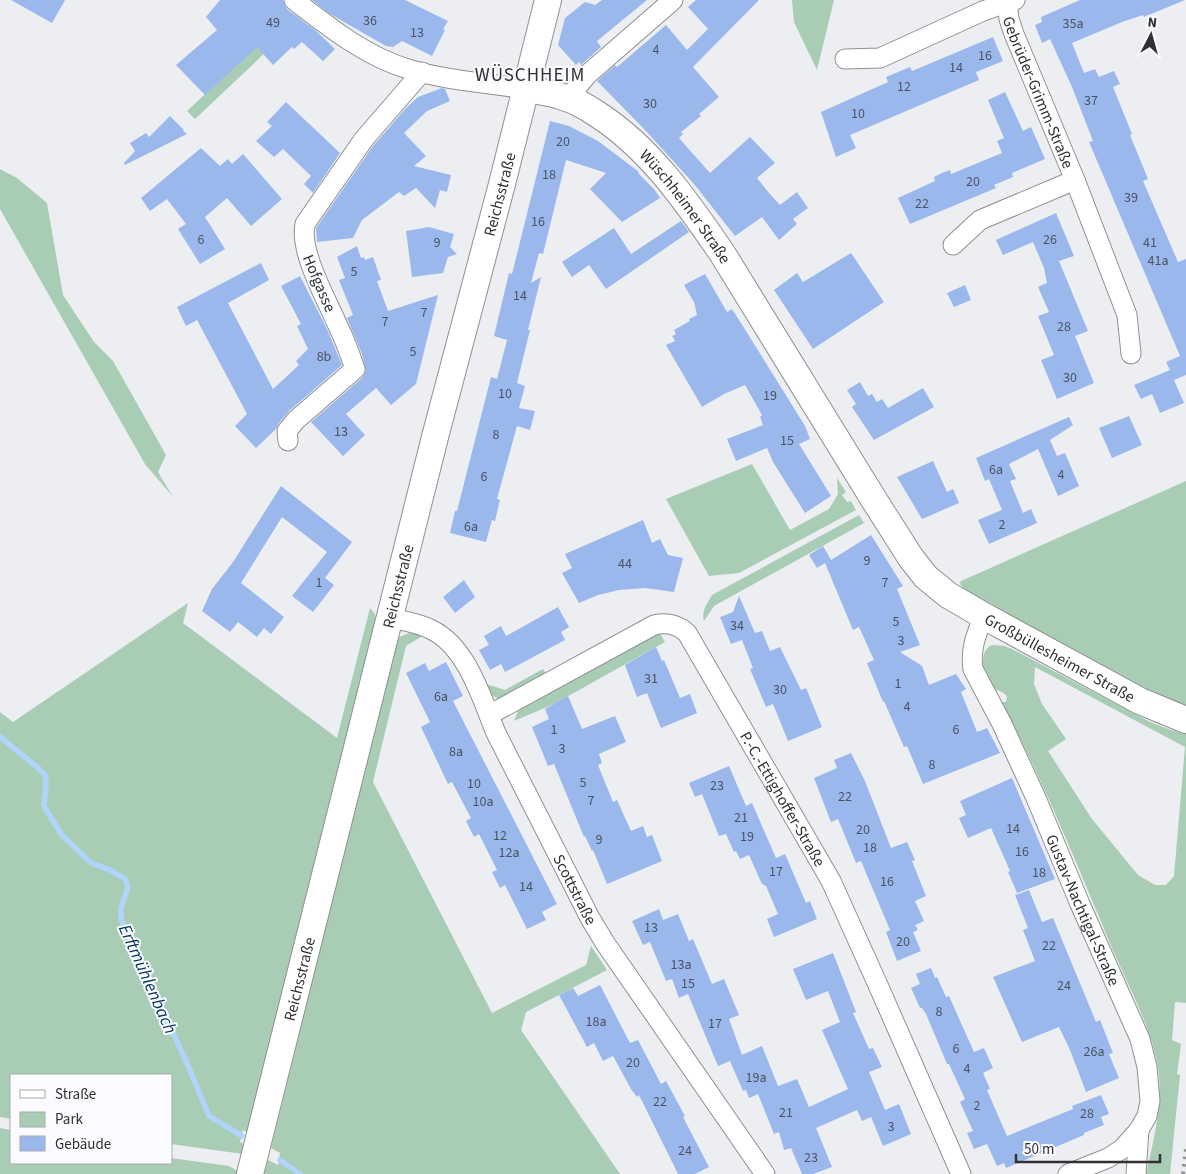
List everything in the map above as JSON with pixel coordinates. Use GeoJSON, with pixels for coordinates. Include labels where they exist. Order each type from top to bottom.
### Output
{"type":"FeatureCollection","features":[{"type":"Feature","properties":{"kind":"main road","name":"Reichsstraße"},"geometry":{"type":"LineString","coordinates":[[250,1174],[435,437],[502,184],[548,0]]}},
{"type":"Feature","properties":{"kind":"main road","name":"Wüschheimer Straße"},"geometry":{"type":"LineString","coordinates":[[525,89],[568,98],[612,124],[629,137],[659,169],[700,220],[722,253],[911,558],[922,572],[939,588]]}},
{"type":"Feature","properties":{"kind":"main road","name":"Großbüllesheimer Straße"},"geometry":{"type":"LineString","coordinates":[[939,588],[984,616],[1140,701],[1186,720]]}},
{"type":"Feature","properties":{"kind":"street","name":"Wüschheimer Straße"},"geometry":{"type":"LineString","coordinates":[[294,0],[337,33],[393,64],[422,72],[525,89]]}},
{"type":"Feature","properties":{"kind":"street"},"geometry":{"type":"LineString","coordinates":[[568,98],[588,74],[673,0]]}},
{"type":"Feature","properties":{"kind":"street","name":"Gebrüder-Grimm-Straße"},"geometry":{"type":"LineString","coordinates":[[845,59],[880,58],[982,11],[1010,1],[1014,34],[1075,180],[1127,315],[1131,354]]}},
{"type":"Feature","properties":{"kind":"street","name":"Hofgasse"},"geometry":{"type":"LineString","coordinates":[[288,442],[287,432],[296,420],[354,369],[348,348],[306,252],[305,224],[364,139],[422,72]]}},
{"type":"Feature","properties":{"kind":"street","name":"Gebrüder-Grimm-Straße"},"geometry":{"type":"LineString","coordinates":[[953,245],[980,220],[1075,180]]}},
{"type":"Feature","properties":{"kind":"street","name":"Gustav-Nachtigal-Straße"},"geometry":{"type":"LineString","coordinates":[[984,616],[974,643],[971,660],[972,670],[1022,766],[1080,904],[1140,1039],[1147,1067],[1150,1094],[1147,1116],[1139,1130],[1122,1149],[1108,1158],[1068,1174]]}},
{"type":"Feature","properties":{"kind":"street","name":"Scottstraße"},"geometry":{"type":"LineString","coordinates":[[391,618],[428,628],[444,637],[453,645],[474,682],[573,885],[605,943],[765,1174]]}},
{"type":"Feature","properties":{"kind":"street","name":"P.-C.-Ettighoffer-Straße"},"geometry":{"type":"LineString","coordinates":[[489,715],[654,625],[661,623],[677,626],[687,633],[830,881],[961,1174]]}},
{"type":"Feature","properties":{"kind":"street"},"geometry":{"type":"LineString","coordinates":[[1136,1174],[1139,1130]]}},
{"type":"Feature","properties":{"kind":"green space"},"geometry":{"type":"Polygon","coordinates":[[[792,0],[834,0],[817,70],[794,22],[792,0]]]}},
{"type":"Feature","properties":{"kind":"green space"},"geometry":{"type":"Polygon","coordinates":[[[292,13],[301,19],[195,119],[187,111],[292,13]]]}},
{"type":"Feature","properties":{"kind":"green space"},"geometry":{"type":"Polygon","coordinates":[[[0,169],[17,178],[47,203],[63,295],[94,342],[113,361],[166,455],[158,472],[173,497],[145,464],[0,209],[0,169]]]}},
{"type":"Feature","properties":{"kind":"green space"},"geometry":{"type":"Polygon","coordinates":[[[752,464],[790,530],[829,509],[838,494],[837,478],[846,492],[842,495],[847,502],[851,501],[856,510],[739,573],[709,576],[666,499],[752,464]]]}},
{"type":"Feature","properties":{"kind":"green space"},"geometry":{"type":"Polygon","coordinates":[[[1186,481],[1186,710],[1158,699],[989,606],[964,589],[960,584],[961,581],[1186,481]]]}},
{"type":"Feature","properties":{"kind":"green space"},"geometry":{"type":"Polygon","coordinates":[[[859,515],[864,523],[714,606],[704,621],[704,611],[712,595],[859,515]]]}},
{"type":"Feature","properties":{"kind":"green space"},"geometry":{"type":"Polygon","coordinates":[[[188,603],[183,623],[337,738],[370,608],[375,614],[375,628],[248,1133],[243,1130],[240,1142],[245,1145],[243,1154],[172,1144],[172,1074],[10,1074],[10,1119],[0,1117],[0,712],[13,722],[188,603]]]}},
{"type":"Feature","properties":{"kind":"green space"},"geometry":{"type":"Polygon","coordinates":[[[414,631],[424,635],[406,646],[373,782],[492,1013],[586,965],[591,946],[607,970],[526,1012],[521,1030],[620,1174],[264,1174],[268,1160],[278,1165],[280,1153],[271,1148],[397,638],[414,631]]]}},
{"type":"Feature","properties":{"kind":"green space"},"geometry":{"type":"Polygon","coordinates":[[[659,632],[665,642],[554,704],[514,721],[518,711],[526,704],[659,632]]]}},
{"type":"Feature","properties":{"kind":"green space"},"geometry":{"type":"Polygon","coordinates":[[[992,645],[1012,649],[1150,722],[1186,734],[1186,1003],[1175,1002],[1172,1040],[1181,1044],[1177,1074],[1180,1075],[1170,1174],[1146,1174],[1156,1125],[1160,1088],[1157,1060],[1147,1028],[1046,793],[1001,702],[1006,702],[1007,696],[989,684],[983,665],[984,653],[992,645]],[[1035,667],[1034,684],[1042,704],[1066,739],[1048,751],[1092,819],[1138,875],[1155,885],[1166,885],[1174,876],[1185,747],[1035,667]]]}},
{"type":"Feature","properties":{"kind":"green space"},"geometry":{"type":"Polygon","coordinates":[[[543,669],[546,674],[502,699],[496,698],[486,684],[505,690],[543,669]]]}},
{"type":"Feature","properties":{"kind":"green space"},"geometry":{"type":"Polygon","coordinates":[[[0,1128],[10,1130],[10,1164],[172,1164],[172,1158],[229,1166],[239,1172],[238,1174],[0,1174],[0,1128]]]}},
{"type":"Feature","properties":{"kind":"building"},"geometry":{"type":"Polygon","coordinates":[[[11,0],[65,0],[52,23],[11,0]]]}},
{"type":"Feature","properties":{"kind":"building"},"geometry":{"type":"Polygon","coordinates":[[[220,0],[283,0],[287,9],[315,30],[335,49],[323,61],[302,42],[294,49],[292,47],[273,65],[257,47],[205,95],[176,65],[217,30],[206,17],[220,0]]]}},
{"type":"Feature","properties":{"kind":"building"},"geometry":{"type":"Polygon","coordinates":[[[312,0],[405,0],[448,21],[432,56],[402,41],[393,47],[386,46],[330,14],[312,0]]]}},
{"type":"Feature","properties":{"kind":"building"},"geometry":{"type":"Polygon","coordinates":[[[602,0],[647,0],[597,41],[601,47],[581,65],[579,62],[576,65],[558,45],[565,18],[585,2],[595,5],[602,0]]]}},
{"type":"Feature","properties":{"kind":"building"},"geometry":{"type":"Polygon","coordinates":[[[696,0],[759,0],[693,67],[719,97],[699,114],[701,116],[681,132],[683,134],[679,138],[710,173],[750,137],[775,163],[757,178],[769,193],[780,205],[797,192],[808,208],[793,219],[797,224],[779,240],[762,217],[735,236],[694,184],[597,81],[615,65],[617,67],[666,25],[687,50],[708,29],[688,7],[696,0]]]}},
{"type":"Feature","properties":{"kind":"building"},"geometry":{"type":"Polygon","coordinates":[[[1080,0],[1185,0],[1144,17],[1143,15],[1122,22],[1072,43],[1084,73],[1095,69],[1099,77],[1114,71],[1120,84],[1113,87],[1148,179],[1143,181],[1178,262],[1186,259],[1186,375],[1174,380],[1184,403],[1160,413],[1152,394],[1141,399],[1134,385],[1170,370],[1166,362],[1180,356],[1089,142],[1093,141],[1072,87],[1050,39],[1042,43],[1035,25],[1042,22],[1041,17],[1080,0]]]}},
{"type":"Feature","properties":{"kind":"building"},"geometry":{"type":"Polygon","coordinates":[[[993,37],[1003,61],[976,72],[979,80],[850,135],[856,148],[836,157],[821,112],[888,82],[886,77],[910,67],[912,71],[993,37]]]}},
{"type":"Feature","properties":{"kind":"building"},"geometry":{"type":"Polygon","coordinates":[[[442,88],[445,89],[450,101],[427,111],[404,133],[426,156],[414,166],[451,175],[447,192],[440,190],[435,208],[416,188],[404,196],[399,192],[362,220],[353,238],[317,242],[316,228],[373,146],[418,97],[442,88]]]}},
{"type":"Feature","properties":{"kind":"building"},"geometry":{"type":"Polygon","coordinates":[[[1005,92],[1023,131],[1031,127],[1045,159],[1012,173],[1013,177],[994,185],[996,188],[910,224],[898,198],[935,181],[934,177],[942,173],[950,170],[951,174],[1002,153],[997,141],[1004,138],[988,100],[1005,92]]]}},
{"type":"Feature","properties":{"kind":"building"},"geometry":{"type":"Polygon","coordinates":[[[286,102],[340,153],[313,193],[304,184],[311,176],[283,149],[274,157],[256,141],[272,126],[267,122],[286,102]]]}},
{"type":"Feature","properties":{"kind":"building"},"geometry":{"type":"Polygon","coordinates":[[[170,116],[187,134],[125,165],[124,163],[135,151],[130,143],[146,133],[149,137],[170,116]]]}},
{"type":"Feature","properties":{"kind":"building"},"geometry":{"type":"Polygon","coordinates":[[[550,121],[569,126],[598,141],[639,172],[660,198],[622,222],[590,189],[606,173],[566,160],[543,254],[539,253],[531,283],[541,277],[517,383],[525,386],[519,408],[535,411],[530,430],[517,426],[497,499],[500,500],[495,521],[492,520],[486,542],[450,533],[491,377],[497,379],[507,340],[494,336],[509,273],[512,274],[550,121]]]}},
{"type":"Feature","properties":{"kind":"building"},"geometry":{"type":"Polygon","coordinates":[[[201,148],[220,166],[228,159],[232,164],[243,154],[282,199],[251,226],[227,198],[205,217],[225,249],[200,264],[178,229],[186,224],[167,199],[150,211],[141,198],[201,148]]]}},
{"type":"Feature","properties":{"kind":"building"},"geometry":{"type":"Polygon","coordinates":[[[1056,213],[1074,256],[1059,261],[1088,331],[1075,336],[1094,383],[1057,399],[1041,360],[1054,355],[1038,316],[1049,312],[1038,287],[1047,283],[1044,268],[1033,242],[1003,255],[996,240],[1056,213]]]}},
{"type":"Feature","properties":{"kind":"building"},"geometry":{"type":"Polygon","coordinates":[[[681,221],[689,232],[606,289],[589,265],[572,277],[562,262],[614,228],[631,254],[681,221]]]}},
{"type":"Feature","properties":{"kind":"building"},"geometry":{"type":"Polygon","coordinates":[[[429,227],[454,234],[450,247],[457,254],[448,257],[443,273],[412,277],[406,231],[429,227]]]}},
{"type":"Feature","properties":{"kind":"building"},"geometry":{"type":"Polygon","coordinates":[[[357,246],[361,258],[364,257],[365,260],[373,257],[381,280],[377,281],[388,311],[438,295],[416,384],[391,405],[376,388],[346,414],[365,435],[343,456],[311,422],[362,378],[366,371],[362,354],[347,318],[353,315],[339,280],[345,278],[337,257],[357,246]]]}},
{"type":"Feature","properties":{"kind":"building"},"geometry":{"type":"Polygon","coordinates":[[[851,253],[884,302],[813,349],[774,290],[797,273],[803,282],[851,253]]]}},
{"type":"Feature","properties":{"kind":"building"},"geometry":{"type":"Polygon","coordinates":[[[261,263],[269,280],[228,303],[273,389],[299,365],[296,361],[308,349],[297,326],[301,324],[281,286],[300,276],[327,329],[342,365],[289,411],[277,428],[256,448],[235,426],[247,414],[197,320],[186,326],[177,307],[261,263]]]}},
{"type":"Feature","properties":{"kind":"building"},"geometry":{"type":"Polygon","coordinates":[[[705,274],[727,312],[732,309],[805,426],[810,439],[799,444],[831,496],[805,513],[773,462],[767,448],[736,461],[727,439],[763,425],[760,417],[762,415],[745,385],[724,394],[702,407],[666,345],[675,341],[672,336],[676,334],[674,330],[697,315],[694,302],[684,285],[705,274]]]}},
{"type":"Feature","properties":{"kind":"building"},"geometry":{"type":"Polygon","coordinates":[[[965,285],[971,300],[954,307],[947,293],[965,285]]]}},
{"type":"Feature","properties":{"kind":"building"},"geometry":{"type":"Polygon","coordinates":[[[860,382],[868,396],[872,394],[877,402],[882,399],[888,408],[923,388],[934,407],[874,440],[852,407],[856,404],[847,390],[860,382]]]}},
{"type":"Feature","properties":{"kind":"building"},"geometry":{"type":"Polygon","coordinates":[[[1129,416],[1142,445],[1112,458],[1099,428],[1129,416]]]}},
{"type":"Feature","properties":{"kind":"building"},"geometry":{"type":"Polygon","coordinates":[[[1069,417],[1073,425],[1050,440],[1057,456],[1065,453],[1079,486],[1058,496],[1038,449],[1009,464],[1016,479],[1010,481],[1023,513],[1031,509],[1037,523],[989,544],[978,520],[1002,510],[989,479],[985,481],[976,458],[1069,417]]]}},
{"type":"Feature","properties":{"kind":"building"},"geometry":{"type":"Polygon","coordinates":[[[933,461],[947,492],[953,489],[959,503],[922,519],[897,477],[933,461]]]}},
{"type":"Feature","properties":{"kind":"building"},"geometry":{"type":"Polygon","coordinates":[[[281,486],[352,542],[325,578],[334,585],[313,612],[292,596],[327,552],[282,517],[241,583],[284,617],[271,634],[264,628],[257,637],[238,622],[230,632],[202,611],[212,589],[233,562],[281,486]]]}},
{"type":"Feature","properties":{"kind":"building"},"geometry":{"type":"Polygon","coordinates":[[[643,520],[652,543],[660,539],[668,555],[683,558],[674,592],[645,588],[619,590],[598,595],[579,603],[562,573],[572,568],[565,554],[643,520]]]}},
{"type":"Feature","properties":{"kind":"building"},"geometry":{"type":"Polygon","coordinates":[[[871,535],[903,586],[897,589],[920,645],[900,652],[922,666],[929,685],[956,674],[966,689],[961,692],[977,732],[987,728],[1000,753],[923,784],[907,746],[904,747],[883,702],[867,663],[874,660],[859,627],[853,630],[825,563],[817,568],[809,555],[823,546],[831,560],[871,535]]]}},
{"type":"Feature","properties":{"kind":"building"},"geometry":{"type":"Polygon","coordinates":[[[464,580],[475,597],[455,613],[443,597],[464,580]]]}},
{"type":"Feature","properties":{"kind":"building"},"geometry":{"type":"Polygon","coordinates":[[[739,596],[755,633],[762,631],[770,651],[780,647],[801,690],[806,688],[822,727],[788,741],[773,704],[766,707],[750,669],[753,668],[742,640],[731,644],[720,617],[733,612],[739,596]]]}},
{"type":"Feature","properties":{"kind":"building"},"geometry":{"type":"Polygon","coordinates":[[[558,607],[569,627],[561,632],[565,640],[505,672],[501,664],[490,670],[479,650],[489,645],[484,636],[501,626],[506,636],[558,607]]]}},
{"type":"Feature","properties":{"kind":"building"},"geometry":{"type":"Polygon","coordinates":[[[656,647],[662,661],[664,660],[680,698],[690,694],[697,713],[661,728],[647,693],[637,697],[625,665],[656,647]]]}},
{"type":"Feature","properties":{"kind":"building"},"geometry":{"type":"Polygon","coordinates":[[[446,662],[463,696],[453,701],[557,904],[542,912],[546,920],[527,929],[505,885],[500,888],[492,872],[497,870],[479,834],[474,837],[466,821],[471,818],[452,782],[448,784],[421,727],[430,722],[406,673],[425,663],[429,671],[446,662]]]}},
{"type":"Feature","properties":{"kind":"building"},"geometry":{"type":"Polygon","coordinates":[[[568,696],[582,729],[615,716],[626,742],[599,754],[602,763],[598,765],[613,802],[617,800],[631,831],[643,826],[647,837],[652,835],[662,861],[607,884],[593,850],[584,837],[554,764],[548,766],[532,727],[549,719],[545,709],[568,696]]]}},
{"type":"Feature","properties":{"kind":"building"},"geometry":{"type":"Polygon","coordinates":[[[851,753],[865,781],[891,848],[907,842],[915,860],[912,861],[926,896],[915,901],[924,921],[915,925],[918,930],[913,932],[921,951],[897,961],[886,932],[890,930],[861,861],[856,863],[838,819],[831,822],[814,778],[837,768],[834,760],[851,753]]]}},
{"type":"Feature","properties":{"kind":"building"},"geometry":{"type":"Polygon","coordinates":[[[729,766],[746,806],[752,803],[776,858],[785,854],[806,903],[810,901],[817,919],[774,937],[767,919],[778,914],[766,886],[762,884],[749,855],[740,859],[736,851],[734,852],[726,834],[719,836],[702,794],[695,797],[689,783],[729,766]]]}},
{"type":"Feature","properties":{"kind":"building"},"geometry":{"type":"Polygon","coordinates":[[[1012,778],[1055,879],[1017,893],[1008,872],[1010,871],[991,828],[968,838],[959,818],[966,815],[960,801],[1012,778]]]}},
{"type":"Feature","properties":{"kind":"building"},"geometry":{"type":"Polygon","coordinates":[[[1029,890],[1042,922],[1053,918],[1096,1022],[1100,1020],[1113,1053],[1109,1054],[1119,1078],[1086,1092],[1059,1027],[1022,1042],[993,977],[1035,961],[1023,930],[1028,928],[1015,895],[1029,890]]]}},
{"type":"Feature","properties":{"kind":"building"},"geometry":{"type":"Polygon","coordinates":[[[659,909],[663,920],[678,914],[689,941],[693,939],[712,984],[724,979],[739,1015],[729,1019],[742,1055],[762,1046],[778,1086],[797,1079],[809,1107],[848,1089],[822,1030],[840,1022],[828,991],[806,1000],[793,969],[833,953],[856,1012],[853,1013],[869,1049],[873,1048],[882,1067],[869,1072],[885,1110],[899,1104],[911,1134],[883,1146],[871,1117],[862,1121],[857,1110],[816,1128],[832,1167],[813,1174],[802,1174],[791,1148],[784,1150],[779,1132],[774,1134],[758,1094],[749,1098],[746,1090],[743,1091],[730,1061],[718,1066],[688,994],[679,998],[672,979],[666,981],[650,942],[643,945],[632,921],[659,909]]]}},
{"type":"Feature","properties":{"kind":"building"},"geometry":{"type":"Polygon","coordinates":[[[931,968],[946,997],[949,996],[974,1052],[984,1048],[993,1068],[983,1073],[990,1089],[987,1090],[1007,1136],[1073,1109],[1072,1106],[1101,1095],[1109,1114],[1101,1117],[1104,1125],[1006,1168],[1004,1163],[997,1166],[987,1144],[974,1149],[967,1133],[973,1131],[960,1102],[965,1099],[949,1064],[947,1064],[926,1014],[920,1008],[911,988],[920,984],[916,974],[931,968]]]}},
{"type":"Feature","properties":{"kind":"building"},"geometry":{"type":"Polygon","coordinates":[[[600,985],[630,1043],[638,1040],[661,1084],[666,1081],[709,1167],[695,1174],[678,1174],[639,1095],[637,1097],[631,1089],[613,1056],[603,1061],[594,1043],[587,1047],[559,995],[573,988],[578,996],[600,985]]]}},
{"type":"Feature","properties":{"kind":"waterway","name":"Erftmühlenbach"},"geometry":{"type":"LineString","coordinates":[[0,737],[45,775],[44,806],[61,834],[91,863],[110,870],[125,879],[128,887],[121,908],[121,919],[209,1116],[242,1136]]}},
{"type":"Feature","properties":{"kind":"waterway","name":"Erftmühlenbach"},"geometry":{"type":"LineString","coordinates":[[280,1160],[300,1174]]}},
{"type":"Feature","properties":{"kind":"railway"},"geometry":{"type":"LineString","coordinates":[[1183,1174],[1186,1149]]}},
{"type":"Feature","properties":{"kind":"district","name":"WÜSCHHEIM"},"geometry":{"type":"Point","coordinates":[530,74]}}]}
